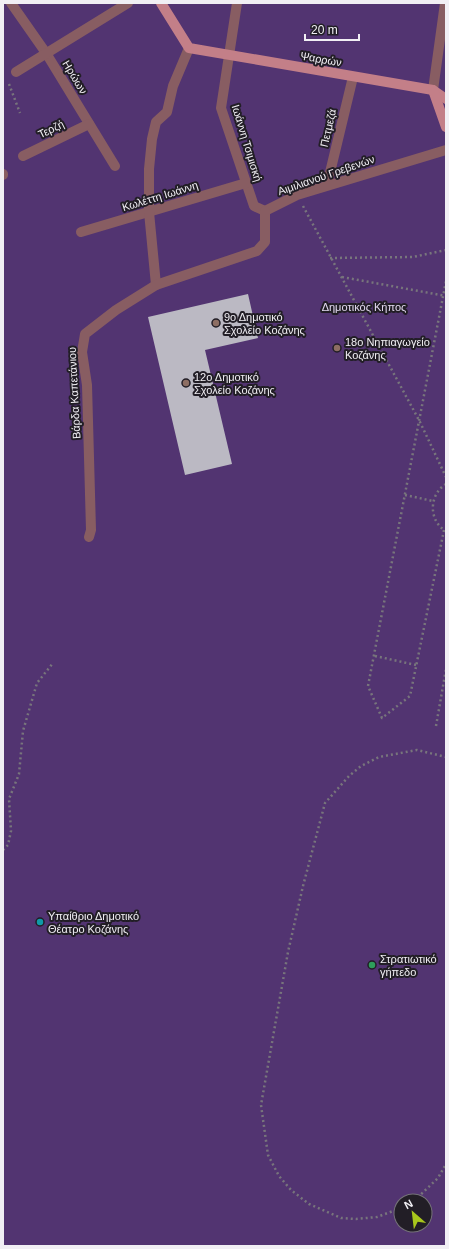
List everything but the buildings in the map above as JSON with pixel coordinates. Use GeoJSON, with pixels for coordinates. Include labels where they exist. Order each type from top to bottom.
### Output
{"type":"FeatureCollection","features":[{"type":"Feature","properties":{"kind":"street","name":"Ηρώων"},"geometry":{"type":"LineString","coordinates":[[11,3],[46,54],[115,166]]}},
{"type":"Feature","properties":{"kind":"street"},"geometry":{"type":"LineString","coordinates":[[16,72],[128,3]]}},
{"type":"Feature","properties":{"kind":"street"},"geometry":{"type":"LineString","coordinates":[[161,3],[189,48],[173,86],[167,112],[156,122],[152,139],[149,169],[149,212],[156,285],[257,251],[265,242],[265,212]]}},
{"type":"Feature","properties":{"kind":"street","name":"Ιωάννη Τσιμισκή"},"geometry":{"type":"LineString","coordinates":[[237,3],[221,108],[254,206],[265,212]]}},
{"type":"Feature","properties":{"kind":"street"},"geometry":{"type":"LineString","coordinates":[[445,3],[433,90],[446,127]]}},
{"type":"Feature","properties":{"kind":"street","name":"Ψαρρών"},"geometry":{"type":"LineString","coordinates":[[189,48],[433,90],[446,99]]}},
{"type":"Feature","properties":{"kind":"street","name":"Πετμεζά"},"geometry":{"type":"LineString","coordinates":[[327,185],[352,77]]}},
{"type":"Feature","properties":{"kind":"street","name":"Τερζή"},"geometry":{"type":"LineString","coordinates":[[23,156],[89,124]]}},
{"type":"Feature","properties":{"kind":"street","name":"Αιμιλιανού Γρεβενών"},"geometry":{"type":"LineString","coordinates":[[265,212],[297,195],[446,150]]}},
{"type":"Feature","properties":{"kind":"street","name":"Κωλέττη Ιωάννη"},"geometry":{"type":"LineString","coordinates":[[82,232],[246,183]]}},
{"type":"Feature","properties":{"kind":"street","name":"Βάρδα Καπετάνιου"},"geometry":{"type":"LineString","coordinates":[[89,537],[91,530],[87,385],[82,352],[83,340],[85,334],[92,328],[116,310],[156,285]]}},
{"type":"Feature","properties":{"kind":"path"},"geometry":{"type":"LineString","coordinates":[[9,83],[20,113]]}},
{"type":"Feature","properties":{"kind":"path"},"geometry":{"type":"LineString","coordinates":[[297,195],[420,422],[446,477]]}},
{"type":"Feature","properties":{"kind":"path"},"geometry":{"type":"LineString","coordinates":[[330,258],[413,257],[446,250]]}},
{"type":"Feature","properties":{"kind":"path"},"geometry":{"type":"LineString","coordinates":[[342,277],[445,295]]}},
{"type":"Feature","properties":{"kind":"path"},"geometry":{"type":"LineString","coordinates":[[446,281],[445,295],[368,686],[382,718],[410,696],[445,531],[434,517],[433,501],[439,490],[446,484]]}},
{"type":"Feature","properties":{"kind":"path"},"geometry":{"type":"LineString","coordinates":[[405,495],[433,501]]}},
{"type":"Feature","properties":{"kind":"path"},"geometry":{"type":"LineString","coordinates":[[374,656],[416,665]]}},
{"type":"Feature","properties":{"kind":"path"},"geometry":{"type":"LineString","coordinates":[[3,850],[8,845],[11,831],[9,799],[19,774],[23,731],[37,683],[53,663]]}},
{"type":"Feature","properties":{"kind":"path"},"geometry":{"type":"LineString","coordinates":[[436,726],[446,669]]}},
{"type":"Feature","properties":{"kind":"path"},"geometry":{"type":"LineString","coordinates":[[393,1211],[377,1217],[356,1219],[341,1218],[309,1204],[291,1190],[279,1176],[268,1155],[261,1105],[288,952],[325,803],[349,776],[361,766],[379,757],[417,750],[446,757]]}},
{"type":"Feature","properties":{"kind":"path"},"geometry":{"type":"LineString","coordinates":[[422,1193],[438,1178],[446,1164]]}},
{"type":"Feature","properties":{"kind":"green space","name":"Δημοτικός Κήπος"},"geometry":{"type":"Polygon","coordinates":[[[3,3],[446,3],[446,1246],[3,1246],[3,3]]]}},
{"type":"Feature","properties":{"kind":"place","name":"9ο Δημοτικό Σχολείο Κοζάνης"},"geometry":{"type":"Point","coordinates":[216,323]}},
{"type":"Feature","properties":{"kind":"place","name":"18ο Νηπιαγωγείο Κοζάνης"},"geometry":{"type":"Point","coordinates":[337,348]}},
{"type":"Feature","properties":{"kind":"place","name":"12ο Δημοτικό Σχολείο Κοζάνης"},"geometry":{"type":"Point","coordinates":[186,383]}},
{"type":"Feature","properties":{"kind":"place","name":"Υπαίθριο Δημοτικό Θέατρο Κοζάνης"},"geometry":{"type":"Point","coordinates":[40,922]}},
{"type":"Feature","properties":{"kind":"place","name":"Στρατιωτικό γήπεδο"},"geometry":{"type":"Point","coordinates":[372,965]}}]}
